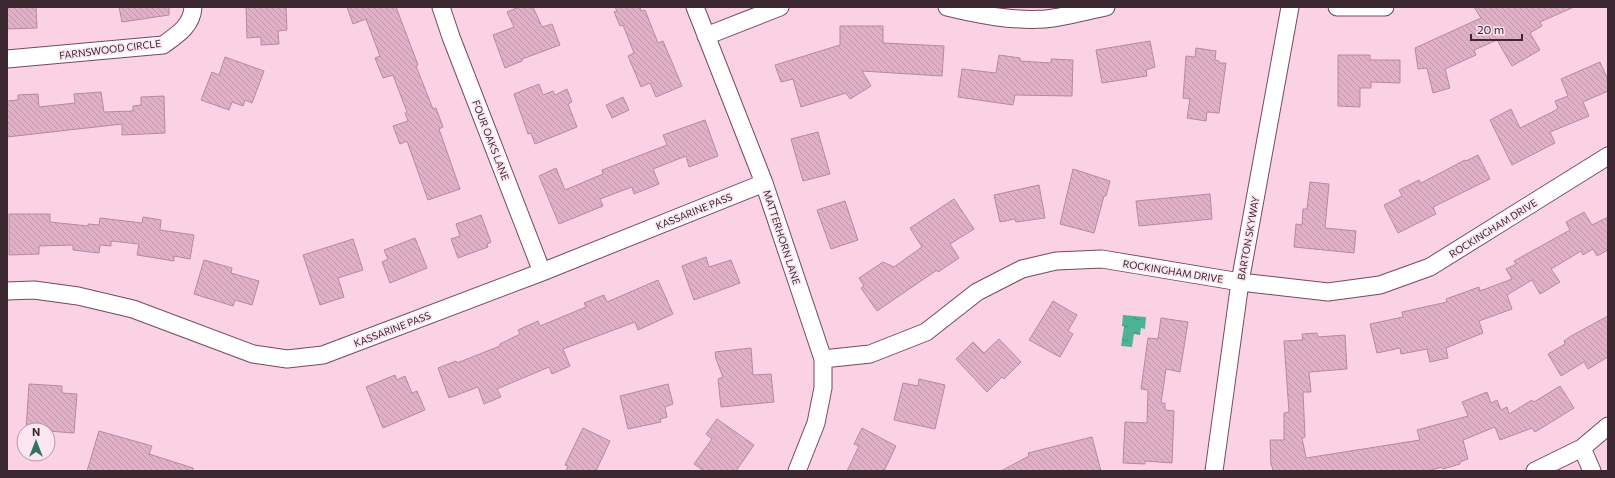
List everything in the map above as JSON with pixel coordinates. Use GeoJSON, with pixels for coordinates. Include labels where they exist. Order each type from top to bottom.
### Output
{"type":"FeatureCollection","features":[{"type":"Feature","properties":{"kind":"street","name":"FARNSWOOD CIRCLE"},"geometry":{"type":"LineString","coordinates":[[7,59],[163,45],[183,30],[192,15],[193,7]]}},
{"type":"Feature","properties":{"kind":"street","name":"FOUR OAKS LANE"},"geometry":{"type":"LineString","coordinates":[[441,7],[451,37],[542,272]]}},
{"type":"Feature","properties":{"kind":"street","name":"MATTERHORN LANE"},"geometry":{"type":"LineString","coordinates":[[696,7],[764,183],[823,359],[823,388],[816,423],[797,471]]}},
{"type":"Feature","properties":{"kind":"street"},"geometry":{"type":"LineString","coordinates":[[706,36],[780,7]]}},
{"type":"Feature","properties":{"kind":"street"},"geometry":{"type":"LineString","coordinates":[[947,7],[980,15],[1013,19],[1046,18],[1106,7]]}},
{"type":"Feature","properties":{"kind":"street","name":"BARTON SKYWAY"},"geometry":{"type":"LineString","coordinates":[[1214,471],[1240,282],[1290,7]]}},
{"type":"Feature","properties":{"kind":"street"},"geometry":{"type":"LineString","coordinates":[[1337,7],[1385,7]]}},
{"type":"Feature","properties":{"kind":"street","name":"ROCKINGHAM DRIVE"},"geometry":{"type":"LineString","coordinates":[[823,359],[870,354],[926,332],[977,292],[1022,269],[1056,261],[1102,259],[1240,282],[1328,292],[1380,285],[1430,266],[1608,156]]}},
{"type":"Feature","properties":{"kind":"street","name":"KASSARINE PASS"},"geometry":{"type":"LineString","coordinates":[[7,291],[34,290],[78,296],[133,309],[253,354],[287,359],[323,355],[542,272],[764,183]]}},
{"type":"Feature","properties":{"kind":"street"},"geometry":{"type":"LineString","coordinates":[[1536,471],[1582,448],[1608,426]]}},
{"type":"Feature","properties":{"kind":"street"},"geometry":{"type":"LineString","coordinates":[[1582,448],[1592,471]]}},
{"type":"Feature","properties":{"kind":"water"},"geometry":{"type":"Polygon","coordinates":[[[1123,315],[1146,317],[1145,329],[1141,328],[1140,335],[1134,334],[1132,347],[1121,346],[1124,326],[1122,326],[1123,315]]]}},
{"type":"Feature","properties":{"kind":"building"},"geometry":{"type":"Polygon","coordinates":[[[7,7],[36,7],[37,28],[7,29],[7,7]]]}},
{"type":"Feature","properties":{"kind":"building"},"geometry":{"type":"Polygon","coordinates":[[[119,7],[169,7],[169,15],[122,22],[119,7]]]}},
{"type":"Feature","properties":{"kind":"building"},"geometry":{"type":"Polygon","coordinates":[[[246,7],[286,7],[287,30],[278,31],[279,44],[261,45],[261,37],[247,38],[246,7]]]}},
{"type":"Feature","properties":{"kind":"building"},"geometry":{"type":"Polygon","coordinates":[[[347,7],[396,7],[418,65],[416,66],[433,109],[436,108],[443,127],[439,129],[460,189],[428,200],[407,141],[400,144],[393,126],[408,121],[405,113],[407,112],[393,75],[383,78],[375,58],[380,56],[366,19],[353,24],[347,7]]]}},
{"type":"Feature","properties":{"kind":"building"},"geometry":{"type":"Polygon","coordinates":[[[519,7],[533,7],[542,27],[552,24],[560,45],[522,59],[522,61],[505,68],[493,35],[514,27],[507,12],[519,7]]]}},
{"type":"Feature","properties":{"kind":"building"},"geometry":{"type":"Polygon","coordinates":[[[615,7],[640,7],[641,11],[645,10],[658,43],[663,41],[682,86],[656,97],[650,83],[641,87],[628,56],[634,53],[623,25],[620,26],[614,12],[617,11],[615,7]]]}},
{"type":"Feature","properties":{"kind":"building"},"geometry":{"type":"Polygon","coordinates":[[[1474,7],[1574,7],[1540,22],[1542,26],[1530,33],[1540,50],[1512,66],[1497,40],[1474,50],[1476,55],[1445,69],[1450,88],[1433,93],[1427,68],[1418,69],[1415,48],[1481,18],[1474,7]]]}},
{"type":"Feature","properties":{"kind":"building"},"geometry":{"type":"Polygon","coordinates":[[[840,26],[883,26],[883,43],[944,46],[942,76],[862,71],[871,86],[850,99],[846,93],[801,107],[793,79],[781,82],[775,65],[840,45],[840,26]]]}},
{"type":"Feature","properties":{"kind":"building"},"geometry":{"type":"Polygon","coordinates":[[[1150,41],[1155,67],[1146,70],[1147,76],[1102,83],[1096,50],[1150,41]]]}},
{"type":"Feature","properties":{"kind":"building"},"geometry":{"type":"Polygon","coordinates":[[[1196,48],[1216,51],[1215,60],[1219,61],[1219,63],[1226,63],[1219,113],[1207,112],[1206,121],[1187,118],[1190,99],[1183,98],[1186,56],[1195,57],[1196,48]]]}},
{"type":"Feature","properties":{"kind":"building"},"geometry":{"type":"Polygon","coordinates":[[[999,55],[1020,58],[1020,61],[1051,63],[1051,59],[1073,60],[1072,96],[1015,95],[1013,105],[958,97],[962,69],[996,73],[999,55]]]}},
{"type":"Feature","properties":{"kind":"building"},"geometry":{"type":"Polygon","coordinates":[[[1338,55],[1370,55],[1370,60],[1400,60],[1400,83],[1371,82],[1371,88],[1360,88],[1360,107],[1338,106],[1338,55]]]}},
{"type":"Feature","properties":{"kind":"building"},"geometry":{"type":"Polygon","coordinates":[[[225,57],[264,71],[252,103],[245,100],[243,106],[232,102],[229,110],[201,100],[212,72],[219,75],[225,57]]]}},
{"type":"Feature","properties":{"kind":"building"},"geometry":{"type":"Polygon","coordinates":[[[1600,62],[1608,80],[1608,91],[1583,102],[1589,116],[1550,132],[1555,143],[1512,165],[1490,120],[1511,109],[1520,128],[1558,109],[1555,101],[1568,96],[1561,79],[1600,62]]]}},
{"type":"Feature","properties":{"kind":"building"},"geometry":{"type":"Polygon","coordinates":[[[539,84],[543,95],[553,91],[555,95],[567,89],[572,102],[568,104],[577,127],[535,144],[531,133],[528,134],[514,94],[539,84]]]}},
{"type":"Feature","properties":{"kind":"building"},"geometry":{"type":"Polygon","coordinates":[[[101,92],[104,112],[133,111],[133,106],[141,105],[141,97],[164,96],[165,133],[122,135],[122,124],[7,137],[7,101],[18,100],[18,95],[38,94],[39,107],[75,103],[74,94],[101,92]]]}},
{"type":"Feature","properties":{"kind":"building"},"geometry":{"type":"Polygon","coordinates":[[[623,97],[629,110],[612,118],[606,105],[623,97]]]}},
{"type":"Feature","properties":{"kind":"building"},"geometry":{"type":"Polygon","coordinates":[[[705,120],[718,156],[689,167],[686,156],[653,169],[659,184],[634,194],[632,187],[600,199],[603,206],[559,224],[539,176],[556,168],[565,190],[603,174],[602,170],[667,145],[663,135],[705,120]]]}},
{"type":"Feature","properties":{"kind":"building"},"geometry":{"type":"Polygon","coordinates":[[[818,132],[830,174],[803,181],[791,139],[818,132]]]}},
{"type":"Feature","properties":{"kind":"building"},"geometry":{"type":"Polygon","coordinates":[[[1478,155],[1490,179],[1433,207],[1436,214],[1398,233],[1384,205],[1402,196],[1399,190],[1419,180],[1421,183],[1465,160],[1466,161],[1478,155]]]}},
{"type":"Feature","properties":{"kind":"building"},"geometry":{"type":"Polygon","coordinates":[[[1073,169],[1110,181],[1106,196],[1104,196],[1094,233],[1060,224],[1073,169]]]}},
{"type":"Feature","properties":{"kind":"building"},"geometry":{"type":"Polygon","coordinates":[[[1310,182],[1329,184],[1325,228],[1356,231],[1354,253],[1294,247],[1296,224],[1302,225],[1303,209],[1307,209],[1310,182]]]}},
{"type":"Feature","properties":{"kind":"building"},"geometry":{"type":"Polygon","coordinates":[[[1039,185],[1045,218],[1016,222],[1015,219],[1000,222],[994,195],[1039,185]]]}},
{"type":"Feature","properties":{"kind":"building"},"geometry":{"type":"Polygon","coordinates":[[[1210,194],[1212,219],[1139,226],[1136,201],[1210,194]]]}},
{"type":"Feature","properties":{"kind":"building"},"geometry":{"type":"Polygon","coordinates":[[[954,199],[974,229],[950,244],[959,258],[938,272],[937,270],[877,311],[861,288],[864,286],[859,278],[883,262],[894,267],[922,247],[910,228],[954,199]]]}},
{"type":"Feature","properties":{"kind":"building"},"geometry":{"type":"Polygon","coordinates":[[[845,201],[858,240],[831,249],[817,210],[845,201]]]}},
{"type":"Feature","properties":{"kind":"building"},"geometry":{"type":"Polygon","coordinates":[[[1584,212],[1592,225],[1608,217],[1608,250],[1597,256],[1593,249],[1583,255],[1581,251],[1551,269],[1560,282],[1540,294],[1532,280],[1507,295],[1512,309],[1479,321],[1483,333],[1446,348],[1448,358],[1430,362],[1427,349],[1401,354],[1400,348],[1377,353],[1370,324],[1403,317],[1402,312],[1447,302],[1446,299],[1479,287],[1480,291],[1512,279],[1506,269],[1516,264],[1514,261],[1570,230],[1566,222],[1584,212]]]}},
{"type":"Feature","properties":{"kind":"building"},"geometry":{"type":"Polygon","coordinates":[[[9,214],[50,214],[50,222],[88,226],[88,224],[99,225],[100,218],[142,223],[143,217],[161,220],[160,230],[194,235],[190,259],[174,256],[174,261],[137,255],[139,244],[111,241],[111,246],[100,245],[99,253],[73,250],[73,245],[39,246],[39,254],[9,255],[9,214]]]}},
{"type":"Feature","properties":{"kind":"building"},"geometry":{"type":"Polygon","coordinates":[[[481,215],[491,242],[487,244],[488,247],[458,258],[451,239],[460,236],[456,224],[481,215]]]}},
{"type":"Feature","properties":{"kind":"building"},"geometry":{"type":"Polygon","coordinates":[[[415,238],[427,268],[390,283],[382,262],[388,259],[384,250],[415,238]]]}},
{"type":"Feature","properties":{"kind":"building"},"geometry":{"type":"Polygon","coordinates":[[[353,239],[363,270],[338,278],[344,297],[320,305],[303,255],[353,239]]]}},
{"type":"Feature","properties":{"kind":"building"},"geometry":{"type":"Polygon","coordinates":[[[706,257],[709,267],[731,260],[740,283],[694,300],[682,266],[706,257]]]}},
{"type":"Feature","properties":{"kind":"building"},"geometry":{"type":"Polygon","coordinates":[[[204,260],[232,268],[231,273],[259,281],[252,305],[235,300],[233,306],[194,294],[204,260]]]}},
{"type":"Feature","properties":{"kind":"building"},"geometry":{"type":"Polygon","coordinates":[[[658,280],[673,314],[638,330],[635,322],[563,349],[570,366],[552,374],[549,367],[497,389],[501,397],[484,404],[478,387],[449,398],[438,368],[456,361],[457,363],[500,346],[500,344],[520,334],[518,330],[538,321],[540,326],[586,307],[584,303],[604,295],[607,302],[658,280]]]}},
{"type":"Feature","properties":{"kind":"building"},"geometry":{"type":"Polygon","coordinates":[[[1053,301],[1077,315],[1068,331],[1073,334],[1060,357],[1029,340],[1053,301]]]}},
{"type":"Feature","properties":{"kind":"building"},"geometry":{"type":"Polygon","coordinates":[[[1608,316],[1608,357],[1588,369],[1584,362],[1561,376],[1548,354],[1565,344],[1564,341],[1571,336],[1608,316]]]}},
{"type":"Feature","properties":{"kind":"building"},"geometry":{"type":"Polygon","coordinates":[[[1161,318],[1188,322],[1180,372],[1166,369],[1161,403],[1165,403],[1165,410],[1174,411],[1172,463],[1145,461],[1145,464],[1123,463],[1125,422],[1147,423],[1148,390],[1141,389],[1148,338],[1158,339],[1161,318]]]}},
{"type":"Feature","properties":{"kind":"building"},"geometry":{"type":"Polygon","coordinates":[[[1317,333],[1318,337],[1345,335],[1347,369],[1309,372],[1311,392],[1303,392],[1305,437],[1302,438],[1306,458],[1420,440],[1417,430],[1468,416],[1462,402],[1487,392],[1491,403],[1497,400],[1501,410],[1507,407],[1509,414],[1532,400],[1534,402],[1560,386],[1574,408],[1535,432],[1532,428],[1500,440],[1495,427],[1463,440],[1468,459],[1460,462],[1460,464],[1443,469],[1442,467],[1428,471],[1273,471],[1271,466],[1270,440],[1284,440],[1284,413],[1289,412],[1284,341],[1303,340],[1302,334],[1317,333]]]}},
{"type":"Feature","properties":{"kind":"building"},"geometry":{"type":"Polygon","coordinates":[[[999,339],[1021,362],[1004,379],[1002,377],[987,392],[956,359],[973,342],[984,353],[999,339]]]}},
{"type":"Feature","properties":{"kind":"building"},"geometry":{"type":"Polygon","coordinates":[[[751,348],[753,375],[771,374],[774,402],[721,407],[718,379],[723,377],[715,352],[751,348]]]}},
{"type":"Feature","properties":{"kind":"building"},"geometry":{"type":"Polygon","coordinates":[[[395,375],[397,380],[405,376],[412,393],[417,391],[425,410],[383,428],[366,387],[395,375]]]}},
{"type":"Feature","properties":{"kind":"building"},"geometry":{"type":"Polygon","coordinates":[[[919,379],[945,385],[935,429],[894,420],[903,383],[918,386],[919,379]]]}},
{"type":"Feature","properties":{"kind":"building"},"geometry":{"type":"Polygon","coordinates":[[[29,384],[62,386],[62,393],[77,394],[74,433],[56,432],[56,422],[27,422],[29,384]]]}},
{"type":"Feature","properties":{"kind":"building"},"geometry":{"type":"Polygon","coordinates":[[[668,384],[673,404],[665,407],[667,417],[660,419],[661,422],[628,429],[620,396],[668,384]]]}},
{"type":"Feature","properties":{"kind":"building"},"geometry":{"type":"Polygon","coordinates":[[[717,419],[754,445],[736,471],[704,471],[694,464],[712,439],[706,434],[717,419]]]}},
{"type":"Feature","properties":{"kind":"building"},"geometry":{"type":"Polygon","coordinates":[[[583,428],[610,441],[596,471],[566,471],[568,466],[565,465],[583,428]]]}},
{"type":"Feature","properties":{"kind":"building"},"geometry":{"type":"Polygon","coordinates":[[[862,428],[896,446],[884,471],[847,471],[859,446],[854,444],[862,428]]]}},
{"type":"Feature","properties":{"kind":"building"},"geometry":{"type":"Polygon","coordinates":[[[99,431],[152,446],[149,454],[193,468],[193,471],[87,471],[99,431]]]}},
{"type":"Feature","properties":{"kind":"building"},"geometry":{"type":"Polygon","coordinates":[[[1092,437],[1101,471],[1001,471],[1029,456],[1028,453],[1092,437]]]}}]}
